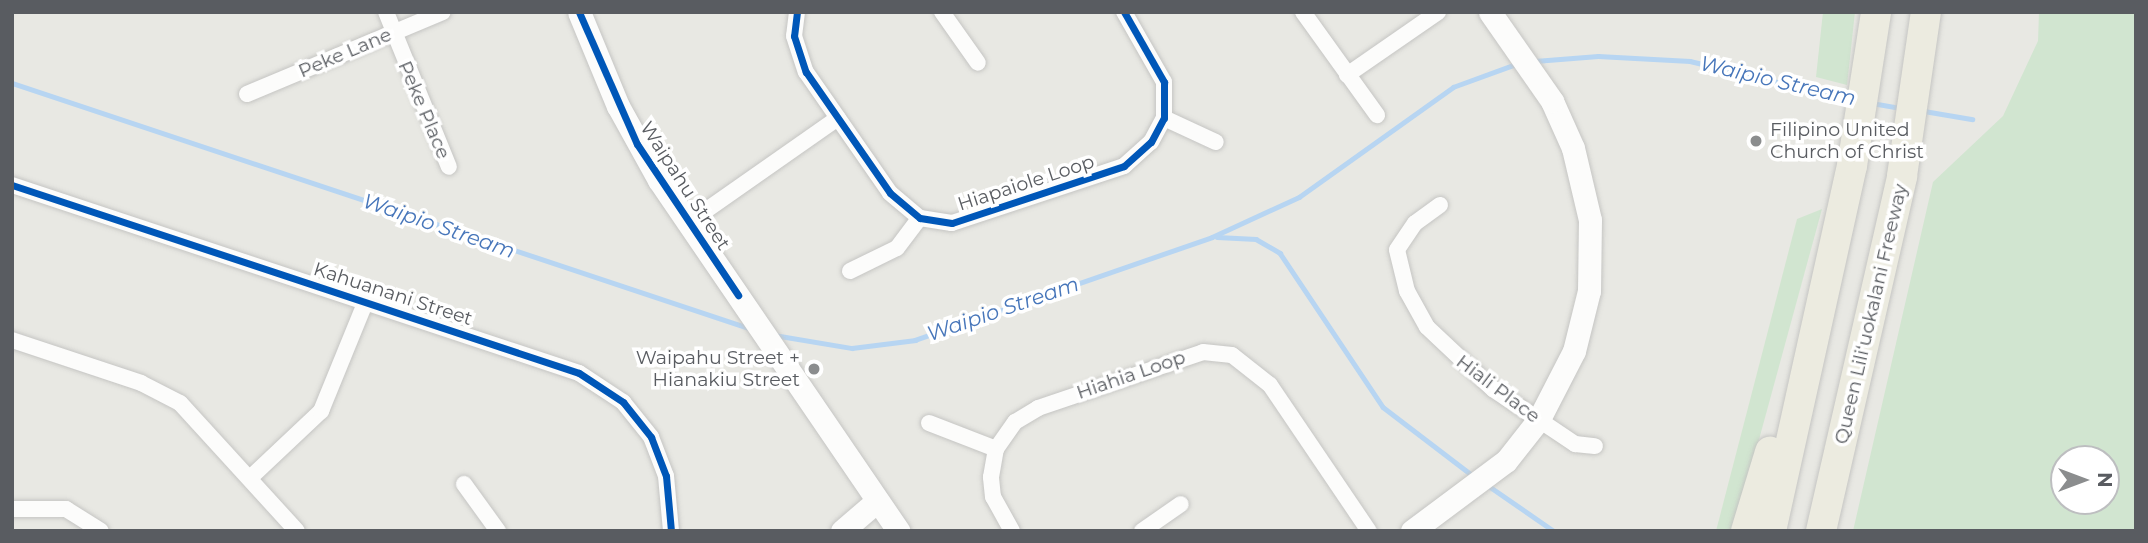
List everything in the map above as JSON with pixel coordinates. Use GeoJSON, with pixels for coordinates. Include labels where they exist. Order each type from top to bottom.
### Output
{"type":"FeatureCollection","features":[{"type":"Feature","properties":{"kind":"highway"},"geometry":{"type":"LineString","coordinates":[[1771,531],[1852,166],[1876,12]]}},
{"type":"Feature","properties":{"kind":"highway","name":"Queen Liliʻuokalani Freeway"},"geometry":{"type":"LineString","coordinates":[[1821,531],[1902,176],[1927,12]]}},
{"type":"Feature","properties":{"kind":"highway"},"geometry":{"type":"LineString","coordinates":[[1746,531],[1836,241]]}},
{"type":"Feature","properties":{"kind":"highway"},"geometry":{"type":"LineString","coordinates":[[1833,531],[1880,280]]}},
{"type":"Feature","properties":{"kind":"street","name":"Peke Place"},"geometry":{"type":"LineString","coordinates":[[386,12],[449,167]]}},
{"type":"Feature","properties":{"kind":"street","name":"Peke Lane"},"geometry":{"type":"LineString","coordinates":[[247,94],[443,12]]}},
{"type":"Feature","properties":{"kind":"street","name":"Waipahu Street"},"geometry":{"type":"LineString","coordinates":[[579,12],[637,144],[898,531]]}},
{"type":"Feature","properties":{"kind":"street"},"geometry":{"type":"LineString","coordinates":[[797,12],[798,54],[890,193],[920,218],[897,248],[850,271]]}},
{"type":"Feature","properties":{"kind":"street"},"geometry":{"type":"LineString","coordinates":[[942,12],[978,64]]}},
{"type":"Feature","properties":{"kind":"street"},"geometry":{"type":"LineString","coordinates":[[1124,12],[1159,66],[1164,118],[1216,142]]}},
{"type":"Feature","properties":{"kind":"street"},"geometry":{"type":"LineString","coordinates":[[1303,12],[1377,115]]}},
{"type":"Feature","properties":{"kind":"street"},"geometry":{"type":"LineString","coordinates":[[1348,75],[1438,12]]}},
{"type":"Feature","properties":{"kind":"street"},"geometry":{"type":"LineString","coordinates":[[1412,531],[1489,475],[1539,419],[1574,351],[1589,291],[1591,243],[1573,148],[1537,78],[1490,12]]}},
{"type":"Feature","properties":{"kind":"street"},"geometry":{"type":"LineString","coordinates":[[688,223],[838,118]]}},
{"type":"Feature","properties":{"kind":"street","name":"Hiapaiole Loop"},"geometry":{"type":"LineString","coordinates":[[920,218],[973,220],[1124,166],[1151,142],[1164,118]]}},
{"type":"Feature","properties":{"kind":"street","name":"Kahuanani Street"},"geometry":{"type":"LineString","coordinates":[[12,185],[553,363],[603,387],[651,437],[666,476],[671,531]]}},
{"type":"Feature","properties":{"kind":"street","name":"Hiali Place"},"geometry":{"type":"LineString","coordinates":[[1440,205],[1415,223],[1397,250],[1407,291],[1427,327],[1463,367],[1575,444],[1595,446]]}},
{"type":"Feature","properties":{"kind":"street"},"geometry":{"type":"LineString","coordinates":[[250,478],[321,411],[366,301]]}},
{"type":"Feature","properties":{"kind":"street"},"geometry":{"type":"LineString","coordinates":[[12,340],[162,392],[195,417],[298,531]]}},
{"type":"Feature","properties":{"kind":"street","name":"Hiahia Loop"},"geometry":{"type":"LineString","coordinates":[[996,449],[1015,422],[1038,408],[1183,356],[1219,352],[1243,361],[1270,385],[1369,531]]}},
{"type":"Feature","properties":{"kind":"street"},"geometry":{"type":"LineString","coordinates":[[929,423],[996,449],[993,497],[1012,531]]}},
{"type":"Feature","properties":{"kind":"street"},"geometry":{"type":"LineString","coordinates":[[464,484],[498,531]]}},
{"type":"Feature","properties":{"kind":"street"},"geometry":{"type":"LineString","coordinates":[[842,531],[877,501]]}},
{"type":"Feature","properties":{"kind":"street"},"geometry":{"type":"LineString","coordinates":[[1142,531],[1181,504]]}},
{"type":"Feature","properties":{"kind":"street"},"geometry":{"type":"LineString","coordinates":[[12,509],[66,509],[102,531]]}},
{"type":"Feature","properties":{"kind":"green space"},"geometry":{"type":"Polygon","coordinates":[[[1823,12],[1855,12],[1847,85],[1816,77],[1823,12]]]}},
{"type":"Feature","properties":{"kind":"green space"},"geometry":{"type":"Polygon","coordinates":[[[2039,12],[2136,12],[2136,531],[1853,531],[1933,182],[2003,116],[2038,41],[2039,12]]]}},
{"type":"Feature","properties":{"kind":"green space"},"geometry":{"type":"Polygon","coordinates":[[[1822,209],[1734,531],[1716,531],[1797,219],[1822,209]]]}},
{"type":"Feature","properties":{"kind":"waterway","name":"Waipio Stream"},"geometry":{"type":"LineString","coordinates":[[1535,61],[1598,56],[1690,61],[1853,100]]}},
{"type":"Feature","properties":{"kind":"waterway","name":"Waipio Stream"},"geometry":{"type":"LineString","coordinates":[[774,335],[852,348],[915,340],[1212,237],[1299,197],[1453,87],[1516,64]]}},
{"type":"Feature","properties":{"kind":"waterway","name":"Waipio Stream"},"geometry":{"type":"LineString","coordinates":[[12,83],[749,328]]}},
{"type":"Feature","properties":{"kind":"waterway","name":"Waipio Stream"},"geometry":{"type":"LineString","coordinates":[[1872,103],[1901,108]]}},
{"type":"Feature","properties":{"kind":"waterway","name":"Waipio Stream"},"geometry":{"type":"LineString","coordinates":[[1924,111],[1972,119]]}},
{"type":"Feature","properties":{"kind":"waterway"},"geometry":{"type":"LineString","coordinates":[[1217,237],[1256,239],[1280,253],[1383,407],[1472,475]]}},
{"type":"Feature","properties":{"kind":"waterway"},"geometry":{"type":"LineString","coordinates":[[1486,484],[1554,531]]}},
{"type":"Feature","properties":{"kind":"cycle path"},"geometry":{"type":"LineString","coordinates":[[579,12],[637,144],[738,295]]}},
{"type":"Feature","properties":{"kind":"cycle path"},"geometry":{"type":"LineString","coordinates":[[797,12],[794,36],[806,72],[890,193],[920,218],[952,223],[1124,166],[1151,142],[1164,118],[1164,82],[1124,12]]}},
{"type":"Feature","properties":{"kind":"cycle path"},"geometry":{"type":"LineString","coordinates":[[12,185],[579,373],[623,402],[651,437],[666,476],[671,531]]}},
{"type":"Feature","properties":{"kind":"place","name":"Filipino United Church of Christ"},"geometry":{"type":"Point","coordinates":[1756,141]}},
{"type":"Feature","properties":{"kind":"place","name":"Waipahu Street + Hianakiu Street"},"geometry":{"type":"Point","coordinates":[814,369]}}]}
